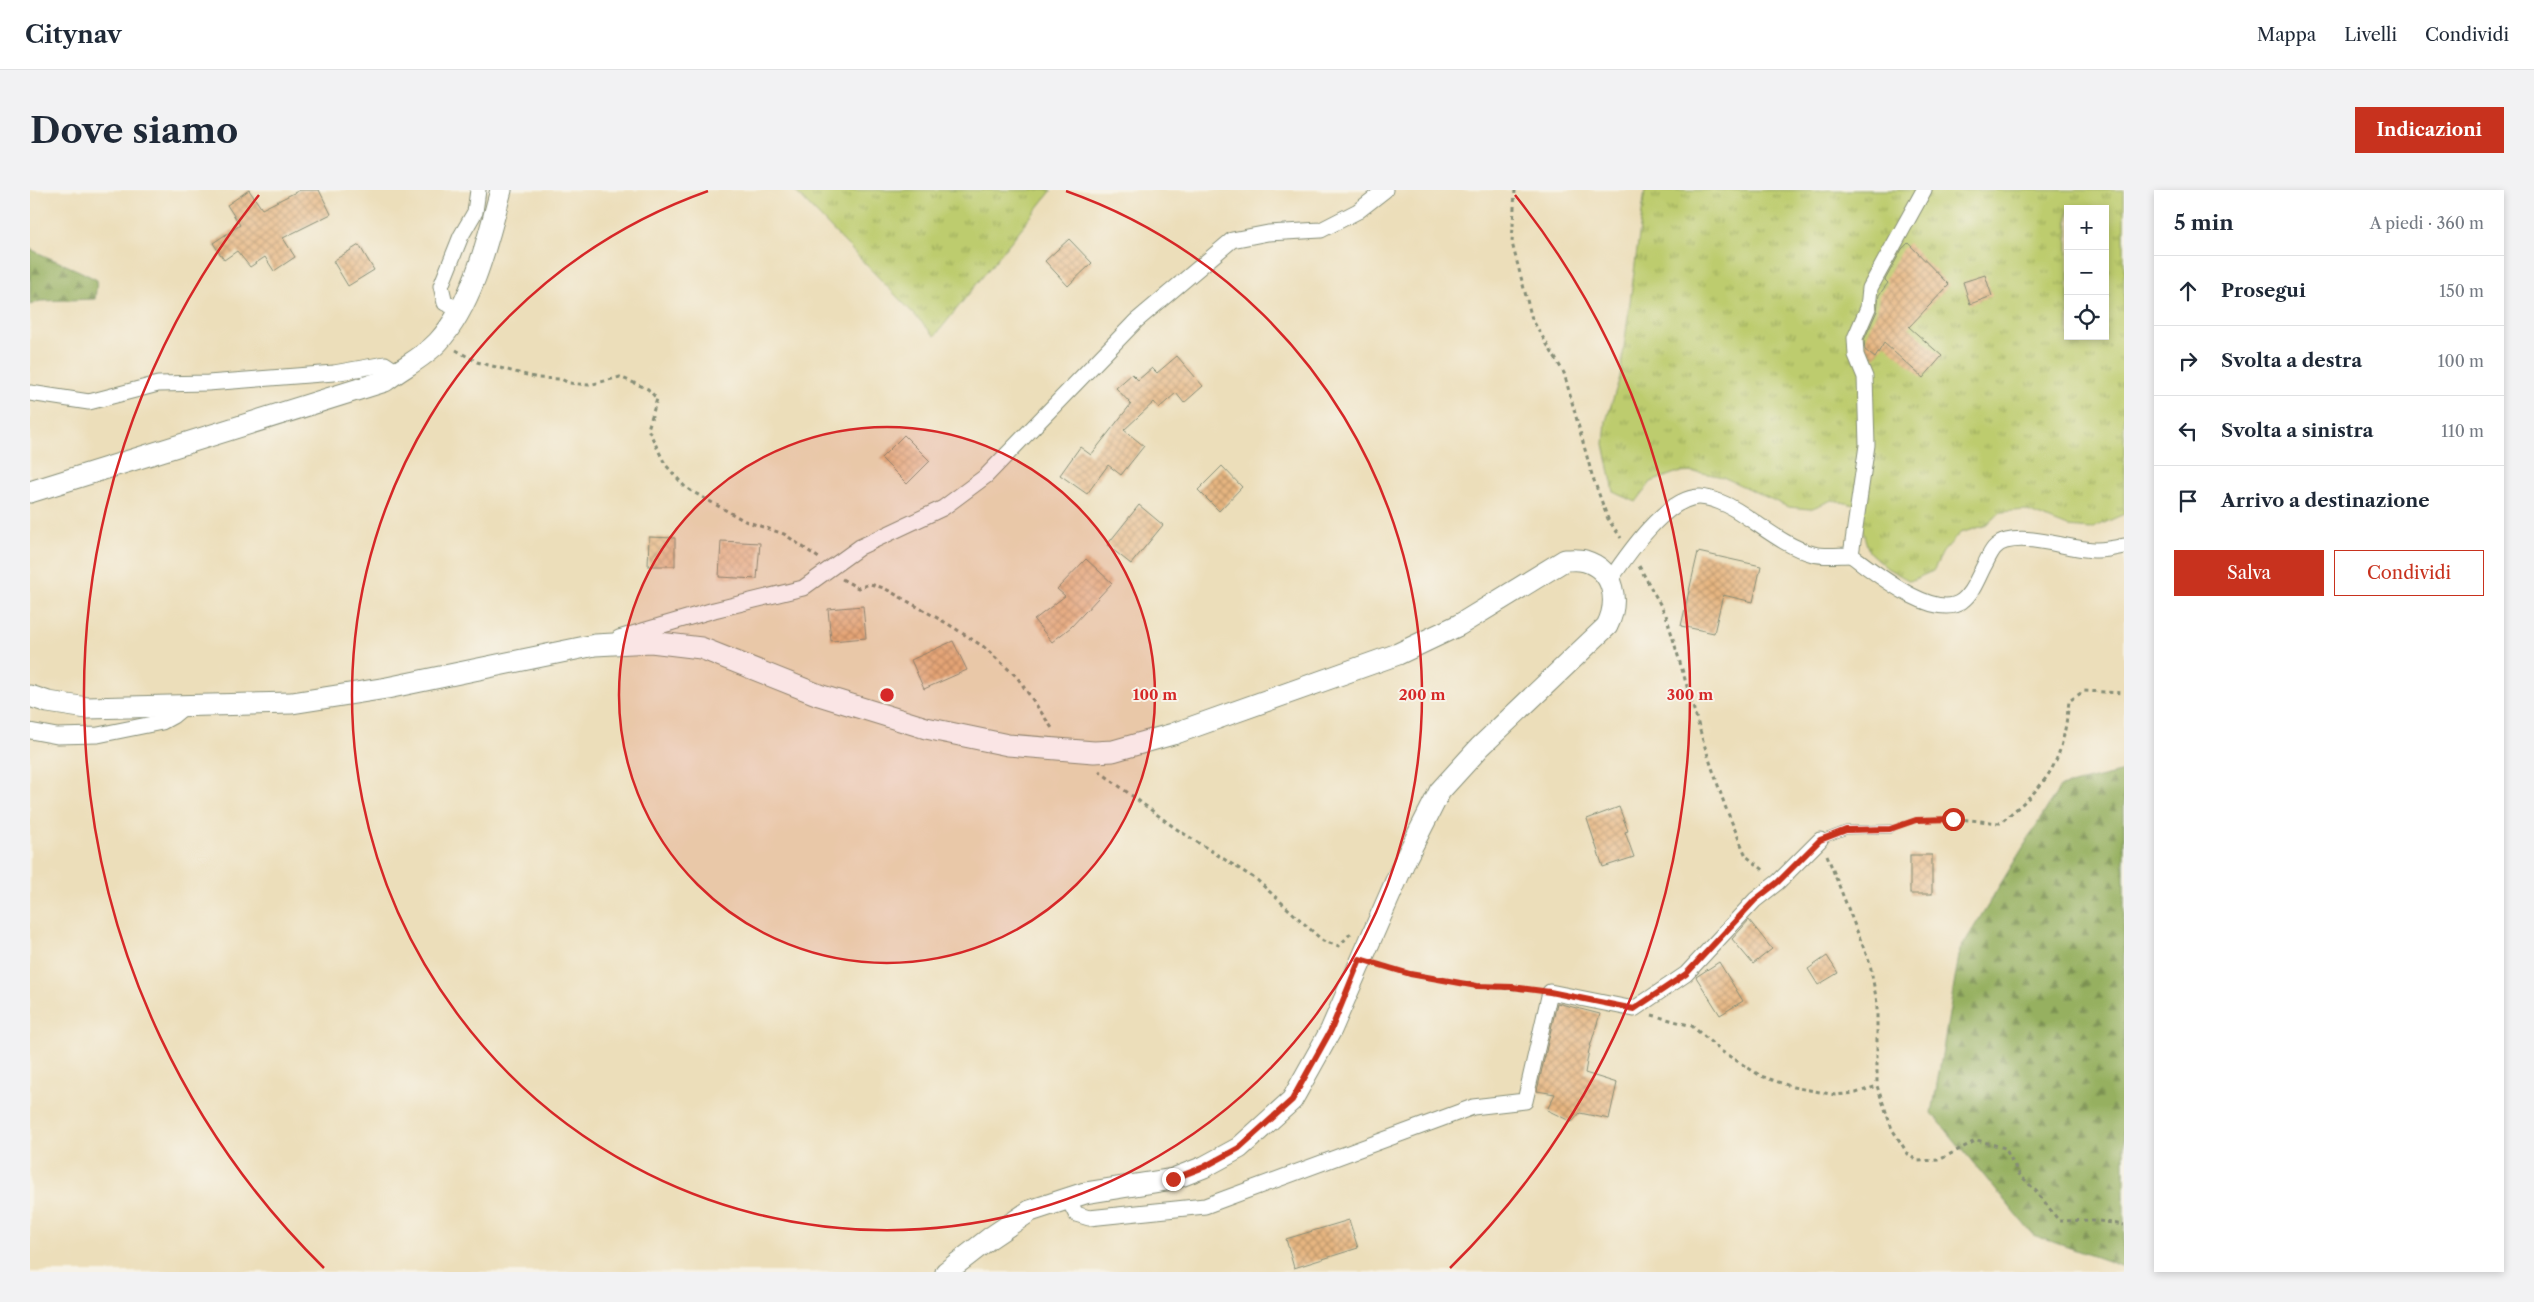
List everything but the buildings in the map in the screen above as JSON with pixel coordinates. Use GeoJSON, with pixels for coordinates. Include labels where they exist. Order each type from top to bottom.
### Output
{"type":"FeatureCollection","features":[{"type":"Feature","properties":{"kind":"street"},"geometry":{"type":"LineString","coordinates":[[459,309],[445,302],[441,286],[461,236],[475,212],[478,190]]}},
{"type":"Feature","properties":{"kind":"street"},"geometry":{"type":"LineString","coordinates":[[30,492],[386,381],[421,358],[438,341],[459,309],[489,236],[501,190]]}},
{"type":"Feature","properties":{"kind":"street"},"geometry":{"type":"LineString","coordinates":[[30,696],[48,702],[87,708],[292,703],[395,686],[595,645],[714,610],[803,588],[860,548],[943,508],[986,476],[1136,321],[1232,240],[1268,233],[1321,230],[1358,211],[1385,190]]}},
{"type":"Feature","properties":{"kind":"street"},"geometry":{"type":"LineString","coordinates":[[1851,555],[1867,446],[1865,377],[1856,356],[1856,338],[1868,308],[1870,288],[1924,190]]}},
{"type":"Feature","properties":{"kind":"street"},"geometry":{"type":"LineString","coordinates":[[30,392],[88,402],[158,384],[208,383],[334,374],[385,364],[397,372]]}},
{"type":"Feature","properties":{"kind":"street"},"geometry":{"type":"LineString","coordinates":[[1610,580],[1630,551],[1673,506],[1684,500],[1700,497],[1735,509],[1786,542],[1814,555],[1851,555],[1892,586],[1918,601],[1947,606],[1961,602],[1971,592],[1993,548],[2006,541],[2030,541],[2098,550],[2124,546]]}},
{"type":"Feature","properties":{"kind":"street"},"geometry":{"type":"LineString","coordinates":[[595,645],[651,642],[701,648],[819,695],[926,728],[1008,745],[1067,750],[1113,751],[1143,743],[1398,654],[1459,625],[1565,560],[1583,560],[1594,565],[1610,580],[1615,598],[1612,615],[1606,626],[1480,747],[1440,791],[1413,843],[1360,959],[1331,1030],[1292,1100],[1239,1148],[1204,1167],[1173,1179],[1085,1193],[1030,1210],[946,1272]]}},
{"type":"Feature","properties":{"kind":"street"},"geometry":{"type":"LineString","coordinates":[[30,731],[57,736],[98,735],[162,722],[174,716],[185,706]]}},
{"type":"Feature","properties":{"kind":"street"},"geometry":{"type":"LineString","coordinates":[[1068,1199],[1076,1214],[1089,1218],[1205,1206],[1473,1107],[1525,1100],[1550,992],[1634,1009],[1686,974],[1755,900],[1778,882],[1820,840]]}},
{"type":"Feature","properties":{"kind":"lane"},"geometry":{"type":"LineString","coordinates":[[1820,840],[1846,830],[1890,829]]}},
{"type":"Feature","properties":{"kind":"path"},"geometry":{"type":"LineString","coordinates":[[1515,190],[1512,243],[1532,319],[1564,373],[1592,476],[1608,519],[1651,584],[1666,615],[1704,744],[1725,806],[1746,856],[1778,882]]}},
{"type":"Feature","properties":{"kind":"path"},"geometry":{"type":"LineString","coordinates":[[438,341],[477,362],[513,373],[589,385],[620,378],[648,389],[657,399],[648,429],[665,464],[686,488],[745,521],[784,534],[831,568],[848,584],[858,588],[864,588],[870,584],[884,588],[948,624],[984,647],[1016,677],[1067,750]]}},
{"type":"Feature","properties":{"kind":"path"},"geometry":{"type":"LineString","coordinates":[[1890,829],[1916,820],[1953,819],[2000,823],[2032,796],[2055,767],[2066,736],[2069,701],[2084,691],[2124,693]]}},
{"type":"Feature","properties":{"kind":"path"},"geometry":{"type":"LineString","coordinates":[[1098,770],[1175,828],[1257,880],[1323,942],[1339,946],[1364,919],[1376,924]]}},
{"type":"Feature","properties":{"kind":"path"},"geometry":{"type":"LineString","coordinates":[[1820,840],[1839,881],[1870,964],[1877,1003],[1878,1086],[1892,1129],[1908,1154],[1917,1160],[1939,1160],[1976,1140],[2005,1148],[2019,1174],[2037,1192],[2059,1221],[2093,1220],[2124,1224]]}},
{"type":"Feature","properties":{"kind":"path"},"geometry":{"type":"LineString","coordinates":[[1360,959],[1410,974],[1477,986],[1512,987],[1550,992]]}},
{"type":"Feature","properties":{"kind":"path"},"geometry":{"type":"LineString","coordinates":[[1634,1009],[1692,1026],[1720,1050],[1761,1076],[1793,1087],[1835,1095],[1856,1093],[1878,1086]]}},
{"type":"Feature","properties":{"kind":"green space"},"geometry":{"type":"Polygon","coordinates":[[[794,190],[1052,190],[935,336],[794,190]]]}},
{"type":"Feature","properties":{"kind":"green space"},"geometry":{"type":"Polygon","coordinates":[[[1645,190],[2124,190],[2124,514],[2091,529],[2068,527],[2025,510],[2001,512],[1984,526],[1960,533],[1943,552],[1933,571],[1910,581],[1887,568],[1869,552],[1855,505],[1832,500],[1810,509],[1788,507],[1723,477],[1698,472],[1675,473],[1651,482],[1636,502],[1614,492],[1604,444],[1606,421],[1620,377],[1645,190]]]}},
{"type":"Feature","properties":{"kind":"green space"},"geometry":{"type":"Polygon","coordinates":[[[30,249],[97,280],[95,299],[40,301],[30,305],[30,249]]]}},
{"type":"Feature","properties":{"kind":"green space"},"geometry":{"type":"Polygon","coordinates":[[[2124,772],[2124,1267],[2033,1235],[1932,1113],[1960,950],[2060,787],[2124,772]]]}},
{"type":"Feature","properties":{"kind":"route"},"geometry":{"type":"LineString","coordinates":[[1173,1179],[1204,1167],[1239,1148],[1292,1100],[1331,1030],[1360,959],[1410,974],[1477,986],[1512,987],[1550,992],[1634,1009],[1686,974],[1755,900],[1778,882],[1820,840],[1846,830],[1890,829],[1916,820],[1953,819]]}}]}
